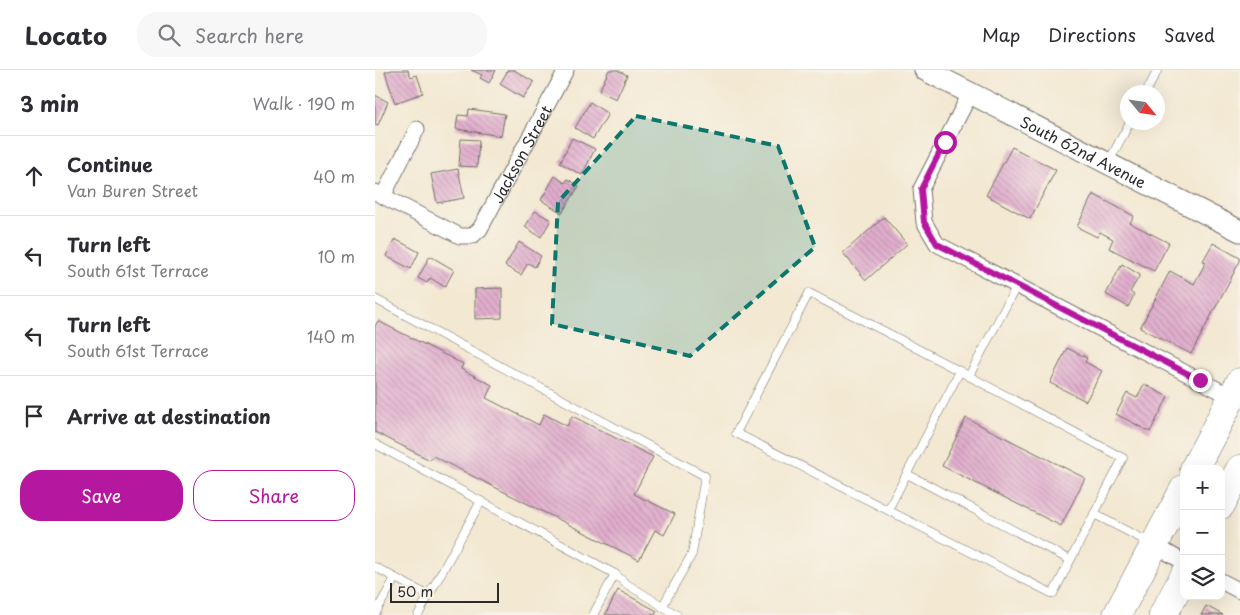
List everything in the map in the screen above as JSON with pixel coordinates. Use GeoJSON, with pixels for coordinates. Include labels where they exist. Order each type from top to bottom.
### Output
{"type":"FeatureCollection","features":[{"type":"Feature","properties":{"kind":"highway"},"geometry":{"type":"LineString","coordinates":[[1196,465],[1236,390]]}},
{"type":"Feature","properties":{"kind":"highway"},"geometry":{"type":"LineString","coordinates":[[1225,497],[1240,469]]}},
{"type":"Feature","properties":{"kind":"highway"},"geometry":{"type":"LineString","coordinates":[[1117,615],[1180,497]]}},
{"type":"Feature","properties":{"kind":"highway"},"geometry":{"type":"LineString","coordinates":[[1163,615],[1180,583]]}},
{"type":"Feature","properties":{"kind":"street","name":"Jackson Street"},"geometry":{"type":"LineString","coordinates":[[379,194],[460,236],[473,236],[480,229],[566,70]]}},
{"type":"Feature","properties":{"kind":"street","name":"South 62nd Avenue"},"geometry":{"type":"LineString","coordinates":[[930,71],[970,94],[1240,231]]}},
{"type":"Feature","properties":{"kind":"street"},"geometry":{"type":"LineString","coordinates":[[970,94],[921,189],[924,222],[937,244],[1017,285],[1236,390]]}},
{"type":"Feature","properties":{"kind":"street"},"geometry":{"type":"LineString","coordinates":[[379,194],[417,129]]}},
{"type":"Feature","properties":{"kind":"street"},"geometry":{"type":"LineString","coordinates":[[1154,546],[1180,560]]}},
{"type":"Feature","properties":{"kind":"street"},"geometry":{"type":"LineString","coordinates":[[1225,584],[1240,591]]}},
{"type":"Feature","properties":{"kind":"lane"},"geometry":{"type":"LineString","coordinates":[[1150,85],[1158,70]]}},
{"type":"Feature","properties":{"kind":"lane"},"geometry":{"type":"LineString","coordinates":[[1107,164],[1126,130]]}},
{"type":"Feature","properties":{"kind":"lane"},"geometry":{"type":"LineString","coordinates":[[969,376],[1017,285]]}},
{"type":"Feature","properties":{"kind":"lane"},"geometry":{"type":"LineString","coordinates":[[809,293],[960,371],[1123,458],[1053,594],[736,432],[809,293]]}},
{"type":"Feature","properties":{"kind":"lane"},"geometry":{"type":"LineString","coordinates":[[375,299],[705,476],[692,554],[662,607]]}},
{"type":"Feature","properties":{"kind":"lane"},"geometry":{"type":"LineString","coordinates":[[888,510],[960,371]]}},
{"type":"Feature","properties":{"kind":"lane"},"geometry":{"type":"LineString","coordinates":[[375,444],[615,574],[625,583],[677,615]]}},
{"type":"Feature","properties":{"kind":"lane"},"geometry":{"type":"LineString","coordinates":[[907,474],[1071,560]]}},
{"type":"Feature","properties":{"kind":"lane"},"geometry":{"type":"LineString","coordinates":[[419,615],[481,501]]}},
{"type":"Feature","properties":{"kind":"lane"},"geometry":{"type":"LineString","coordinates":[[1094,514],[1154,546]]}},
{"type":"Feature","properties":{"kind":"lane"},"geometry":{"type":"LineString","coordinates":[[375,567],[429,596]]}},
{"type":"Feature","properties":{"kind":"lane"},"geometry":{"type":"LineString","coordinates":[[593,615],[615,574]]}},
{"type":"Feature","properties":{"kind":"lane"},"geometry":{"type":"LineString","coordinates":[[375,614],[395,578]]}},
{"type":"Feature","properties":{"kind":"highlighted area"},"geometry":{"type":"Polygon","coordinates":[[[636,116],[778,146],[815,247],[690,356],[552,324],[558,202],[636,116]]]}},
{"type":"Feature","properties":{"kind":"building"},"geometry":{"type":"Polygon","coordinates":[[[408,70],[411,77],[417,75],[423,93],[395,103],[385,72],[408,70]]]}},
{"type":"Feature","properties":{"kind":"building"},"geometry":{"type":"Polygon","coordinates":[[[471,70],[496,70],[489,83],[480,78],[482,75],[471,70]]]}},
{"type":"Feature","properties":{"kind":"building"},"geometry":{"type":"Polygon","coordinates":[[[508,70],[514,70],[534,82],[523,98],[500,84],[508,70]]]}},
{"type":"Feature","properties":{"kind":"building"},"geometry":{"type":"Polygon","coordinates":[[[609,70],[617,70],[627,75],[616,99],[599,91],[609,70]]]}},
{"type":"Feature","properties":{"kind":"building"},"geometry":{"type":"Polygon","coordinates":[[[375,95],[388,102],[378,125],[375,124],[375,95]]]}},
{"type":"Feature","properties":{"kind":"building"},"geometry":{"type":"Polygon","coordinates":[[[590,102],[608,114],[593,139],[575,128],[590,102]]]}},
{"type":"Feature","properties":{"kind":"building"},"geometry":{"type":"Polygon","coordinates":[[[469,109],[505,114],[501,136],[456,129],[458,115],[468,116],[469,109]]]}},
{"type":"Feature","properties":{"kind":"building"},"geometry":{"type":"Polygon","coordinates":[[[572,138],[595,149],[582,175],[560,163],[572,138]]]}},
{"type":"Feature","properties":{"kind":"building"},"geometry":{"type":"Polygon","coordinates":[[[461,139],[479,140],[477,167],[459,166],[461,139]]]}},
{"type":"Feature","properties":{"kind":"building"},"geometry":{"type":"Polygon","coordinates":[[[1012,147],[1056,170],[1030,219],[986,195],[1012,147]]]}},
{"type":"Feature","properties":{"kind":"building"},"geometry":{"type":"Polygon","coordinates":[[[458,169],[464,198],[437,203],[431,174],[458,169]]]}},
{"type":"Feature","properties":{"kind":"building"},"geometry":{"type":"Polygon","coordinates":[[[555,176],[565,183],[568,179],[579,186],[562,213],[541,200],[555,176]]]}},
{"type":"Feature","properties":{"kind":"building"},"geometry":{"type":"Polygon","coordinates":[[[1093,194],[1134,216],[1130,223],[1169,243],[1154,271],[1109,248],[1113,239],[1100,232],[1097,237],[1077,227],[1093,194]]]}},
{"type":"Feature","properties":{"kind":"building"},"geometry":{"type":"Polygon","coordinates":[[[535,211],[551,220],[541,237],[525,227],[535,211]]]}},
{"type":"Feature","properties":{"kind":"building"},"geometry":{"type":"Polygon","coordinates":[[[884,217],[907,244],[866,280],[843,253],[884,217]]]}},
{"type":"Feature","properties":{"kind":"building"},"geometry":{"type":"Polygon","coordinates":[[[395,239],[419,252],[411,269],[386,256],[395,239]]]}},
{"type":"Feature","properties":{"kind":"building"},"geometry":{"type":"Polygon","coordinates":[[[519,242],[541,256],[535,267],[528,263],[521,275],[505,266],[519,242]]]}},
{"type":"Feature","properties":{"kind":"building"},"geometry":{"type":"Polygon","coordinates":[[[1213,243],[1240,258],[1240,261],[1191,354],[1140,328],[1170,271],[1194,284],[1206,262],[1203,261],[1213,243]]]}},
{"type":"Feature","properties":{"kind":"building"},"geometry":{"type":"Polygon","coordinates":[[[430,256],[454,270],[445,287],[430,278],[427,283],[418,278],[430,256]]]}},
{"type":"Feature","properties":{"kind":"building"},"geometry":{"type":"Polygon","coordinates":[[[1122,264],[1140,275],[1130,292],[1134,295],[1128,307],[1106,294],[1122,264]]]}},
{"type":"Feature","properties":{"kind":"building"},"geometry":{"type":"Polygon","coordinates":[[[502,288],[502,318],[475,319],[475,289],[502,288]]]}},
{"type":"Feature","properties":{"kind":"building"},"geometry":{"type":"Polygon","coordinates":[[[378,321],[463,364],[461,369],[492,385],[486,398],[539,425],[544,414],[567,426],[572,416],[653,457],[634,494],[675,514],[664,535],[655,530],[639,560],[433,456],[430,460],[375,432],[375,326],[378,321]]]}},
{"type":"Feature","properties":{"kind":"building"},"geometry":{"type":"Polygon","coordinates":[[[1067,348],[1087,358],[1085,362],[1102,371],[1086,401],[1050,383],[1067,348]]]}},
{"type":"Feature","properties":{"kind":"building"},"geometry":{"type":"Polygon","coordinates":[[[1144,384],[1168,397],[1150,432],[1116,414],[1127,393],[1137,398],[1144,384]]]}},
{"type":"Feature","properties":{"kind":"building"},"geometry":{"type":"Polygon","coordinates":[[[966,418],[1085,478],[1061,526],[942,466],[966,418]]]}},
{"type":"Feature","properties":{"kind":"building"},"geometry":{"type":"Polygon","coordinates":[[[618,590],[657,611],[655,615],[605,615],[618,590]]]}},
{"type":"Feature","properties":{"kind":"building"},"geometry":{"type":"Polygon","coordinates":[[[1206,606],[1223,615],[1201,615],[1206,606]]]}},
{"type":"Feature","properties":{"kind":"route"},"geometry":{"type":"LineString","coordinates":[[945,142],[921,189],[924,222],[937,244],[1200,380]]}}]}
